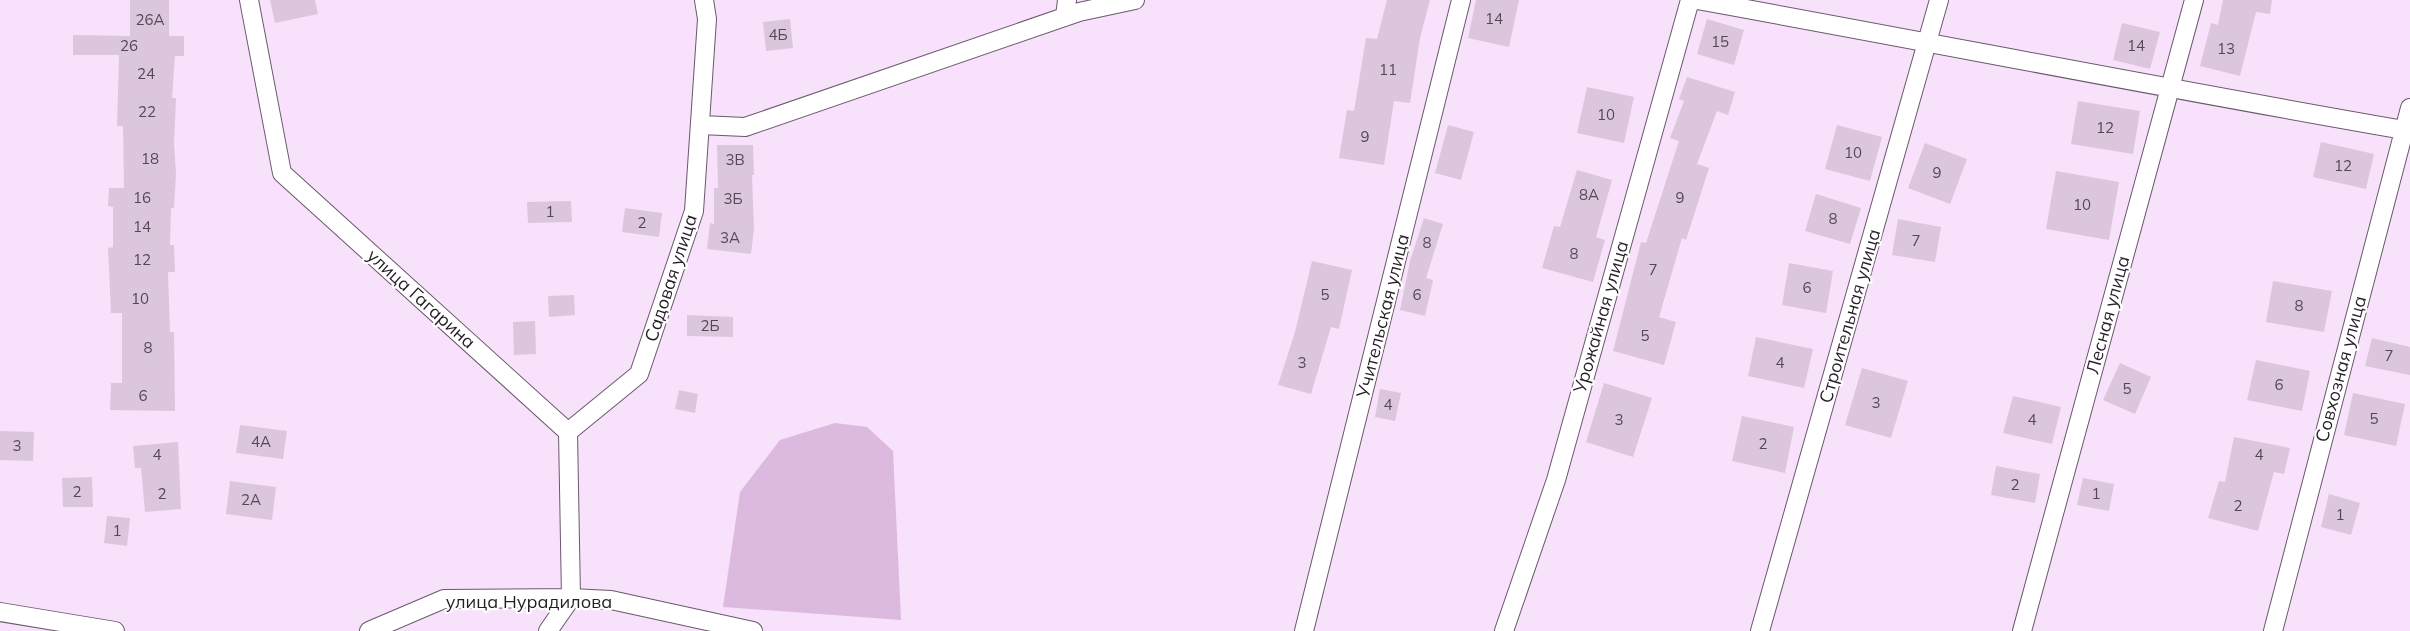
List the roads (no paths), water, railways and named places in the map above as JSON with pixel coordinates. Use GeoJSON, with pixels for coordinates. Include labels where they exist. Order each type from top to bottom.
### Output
{"type":"FeatureCollection","features":[{"type":"Feature","properties":{"kind":"street","name":"улица Гагарина"},"geometry":{"type":"LineString","coordinates":[[248,0],[282,173],[568,432]]}},
{"type":"Feature","properties":{"kind":"street","name":"Садовая улица"},"geometry":{"type":"LineString","coordinates":[[568,432],[639,374],[694,211],[707,19],[704,0]]}},
{"type":"Feature","properties":{"kind":"street"},"geometry":{"type":"LineString","coordinates":[[1064,18],[1067,0]]}},
{"type":"Feature","properties":{"kind":"street"},"geometry":{"type":"LineString","coordinates":[[701,125],[745,127],[1064,18],[1135,0]]}},
{"type":"Feature","properties":{"kind":"street","name":"Учительская улица"},"geometry":{"type":"LineString","coordinates":[[1304,631],[1461,0]]}},
{"type":"Feature","properties":{"kind":"street","name":"Урожайная улица"},"geometry":{"type":"LineString","coordinates":[[1504,631],[1556,480],[1690,0]]}},
{"type":"Feature","properties":{"kind":"street"},"geometry":{"type":"LineString","coordinates":[[1697,0],[1928,41],[2169,90],[2407,131]]}},
{"type":"Feature","properties":{"kind":"street","name":"Строительная улица"},"geometry":{"type":"LineString","coordinates":[[1760,631],[1939,0]]}},
{"type":"Feature","properties":{"kind":"street","name":"Лесная улица"},"geometry":{"type":"LineString","coordinates":[[2022,631],[2194,0]]}},
{"type":"Feature","properties":{"kind":"street","name":"Совхозная улица"},"geometry":{"type":"LineString","coordinates":[[2273,631],[2407,131],[2410,108]]}},
{"type":"Feature","properties":{"kind":"street"},"geometry":{"type":"LineString","coordinates":[[548,631],[571,598],[568,432]]}},
{"type":"Feature","properties":{"kind":"street","name":"улица Нурадилова"},"geometry":{"type":"LineString","coordinates":[[369,631],[444,599],[571,598],[611,600],[752,631]]}},
{"type":"Feature","properties":{"kind":"street"},"geometry":{"type":"LineString","coordinates":[[0,612],[115,631]]}}]}
